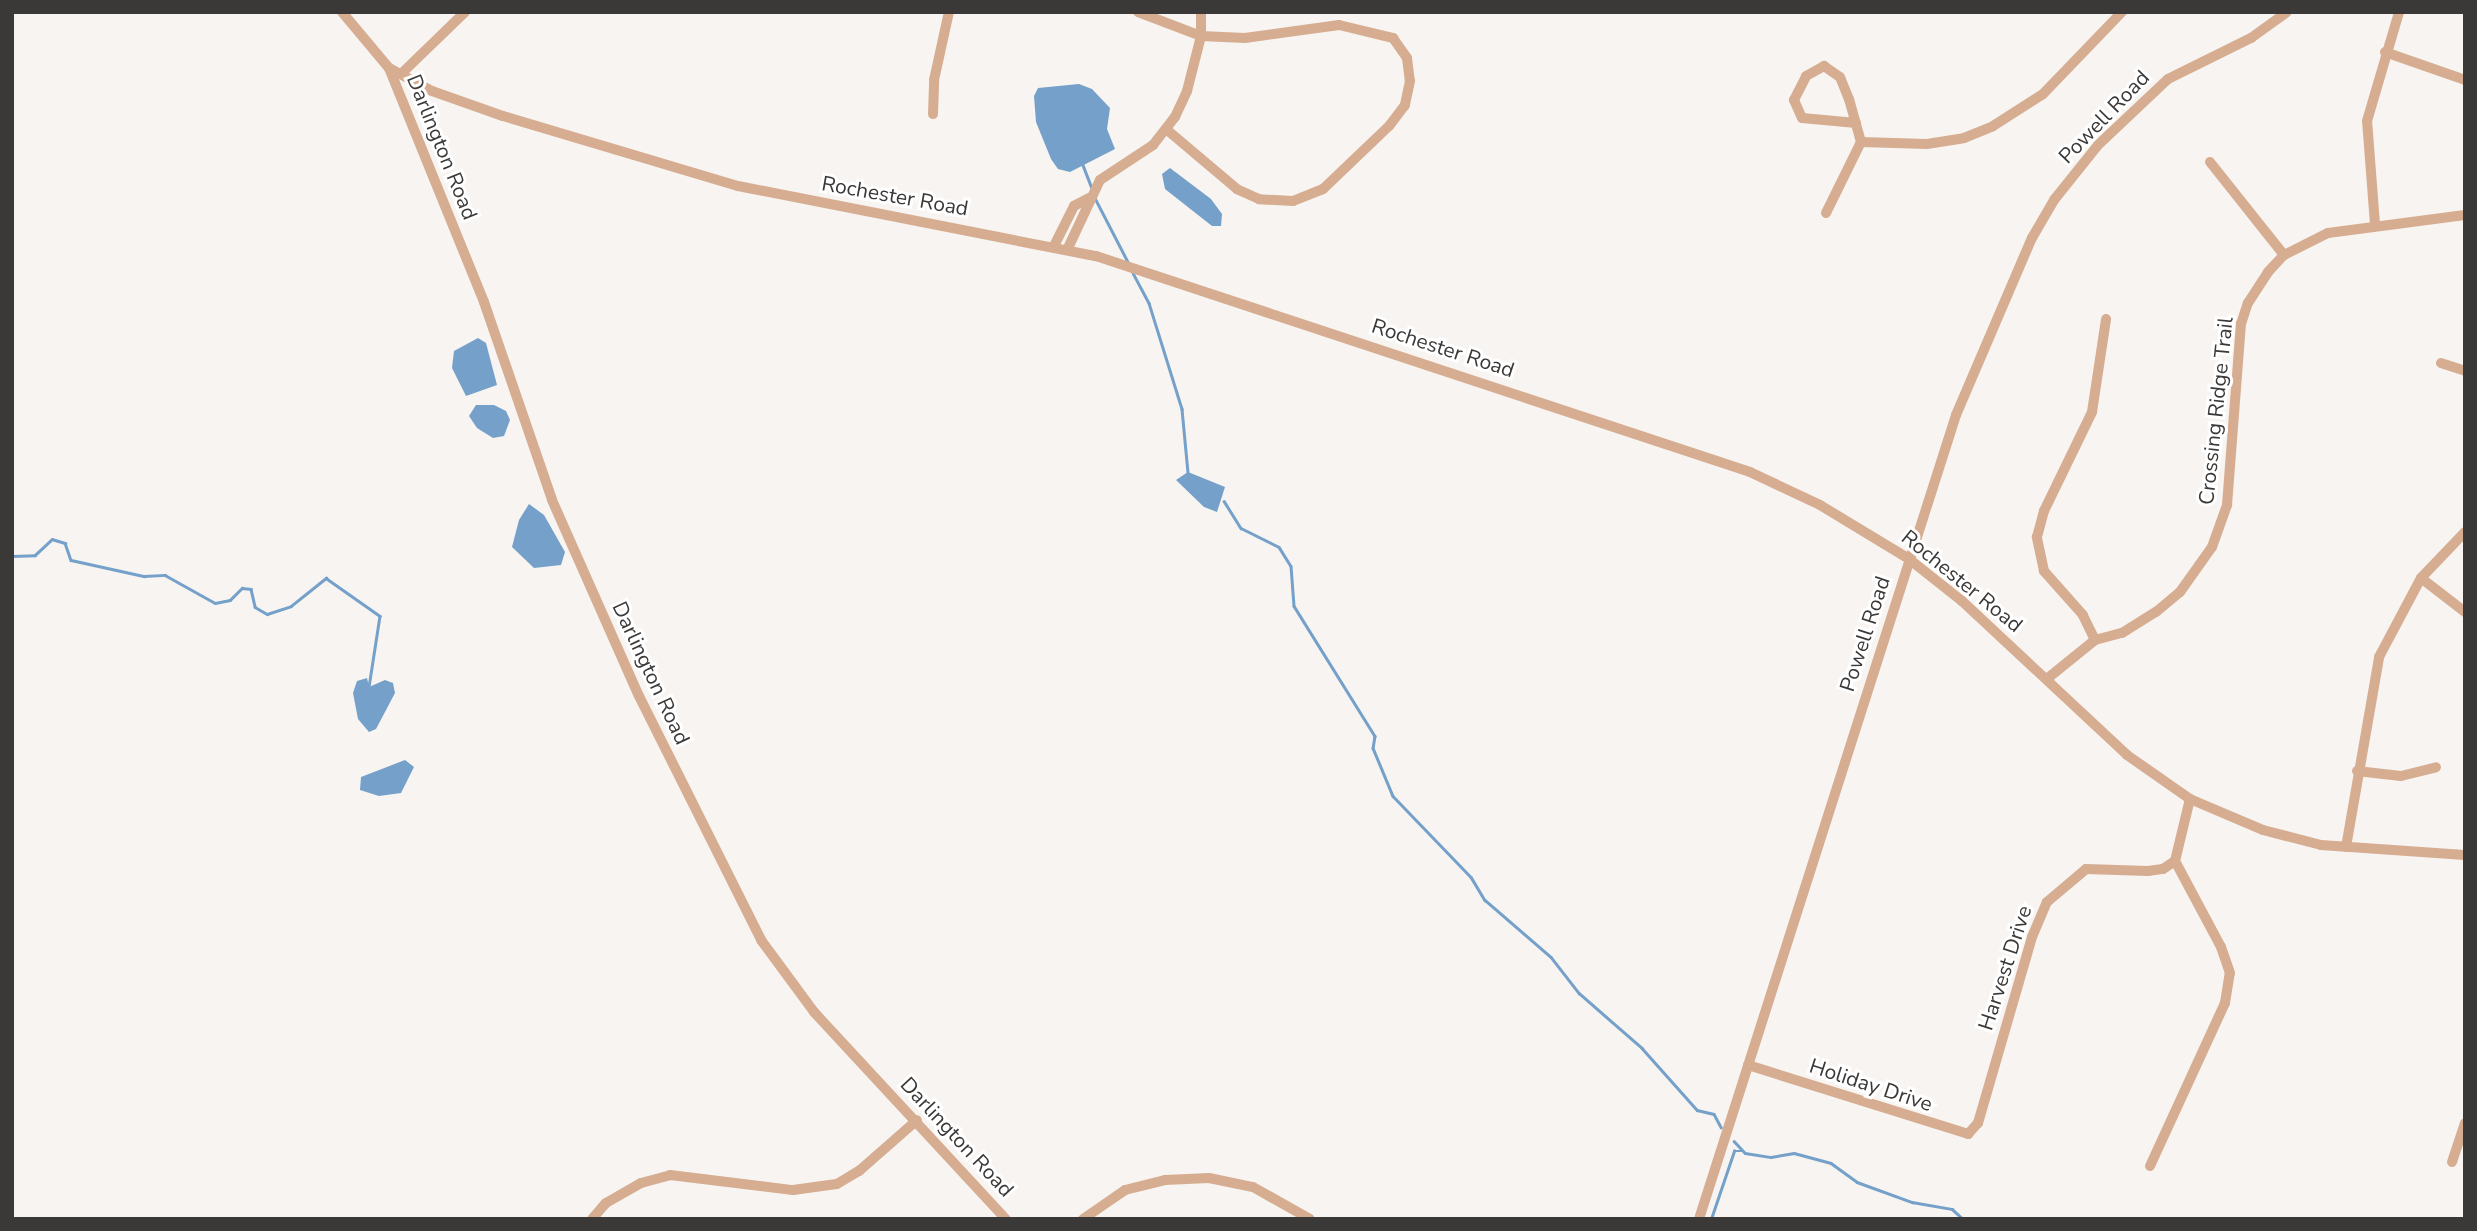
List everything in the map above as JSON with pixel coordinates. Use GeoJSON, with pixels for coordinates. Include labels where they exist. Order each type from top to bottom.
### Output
{"type":"FeatureCollection","features":[{"type":"Feature","properties":{"kind":"street","name":"Rochester Road"},"geometry":{"type":"LineString","coordinates":[[342,12],[389,68],[503,116],[738,186],[1068,248],[1714,459],[1788,489],[1909,559],[2048,678],[2127,755],[2190,799],[2263,830],[2346,848],[2465,855]]}},
{"type":"Feature","properties":{"kind":"street"},"geometry":{"type":"LineString","coordinates":[[401,74],[465,12]]}},
{"type":"Feature","properties":{"kind":"street"},"geometry":{"type":"LineString","coordinates":[[933,114],[934,80],[949,12]]}},
{"type":"Feature","properties":{"kind":"street"},"geometry":{"type":"LineString","coordinates":[[1138,12],[1201,36],[1245,38],[1339,25],[1368,29],[1393,38],[1407,58],[1410,81],[1405,105],[1323,190],[1293,201],[1259,199],[1237,189],[1166,130]]}},
{"type":"Feature","properties":{"kind":"street"},"geometry":{"type":"LineString","coordinates":[[1068,248],[1089,198],[1100,180],[1153,145],[1166,130],[1187,91],[1201,36],[1201,12]]}},
{"type":"Feature","properties":{"kind":"street"},"geometry":{"type":"LineString","coordinates":[[1861,142],[1927,144],[1964,138],[1993,126],[2043,94],[2122,12]]}},
{"type":"Feature","properties":{"kind":"street","name":"Powell Road"},"geometry":{"type":"LineString","coordinates":[[1699,1219],[1909,559],[1980,352],[2054,200],[2098,145],[2168,79],[2251,38],[2287,12]]}},
{"type":"Feature","properties":{"kind":"street"},"geometry":{"type":"LineString","coordinates":[[2375,224],[2367,121],[2385,52],[2399,12]]}},
{"type":"Feature","properties":{"kind":"street"},"geometry":{"type":"LineString","coordinates":[[2385,52],[2465,80]]}},
{"type":"Feature","properties":{"kind":"street"},"geometry":{"type":"LineString","coordinates":[[1826,213],[1861,142],[1856,124],[1845,87],[1833,69],[1824,66],[1806,76],[1794,100],[1802,118],[1856,124]]}},
{"type":"Feature","properties":{"kind":"street","name":"Darlington Road"},"geometry":{"type":"LineString","coordinates":[[389,68],[484,302],[552,500],[689,799],[782,975],[1006,1219]]}},
{"type":"Feature","properties":{"kind":"street"},"geometry":{"type":"LineString","coordinates":[[2210,162],[2284,255]]}},
{"type":"Feature","properties":{"kind":"street"},"geometry":{"type":"LineString","coordinates":[[1054,246],[1074,206],[1089,198]]}},
{"type":"Feature","properties":{"kind":"street","name":"Crossing Ridge Trail"},"geometry":{"type":"LineString","coordinates":[[2048,678],[2095,639],[2122,633],[2156,612],[2186,584],[2212,547],[2227,505],[2241,324],[2248,303],[2284,255],[2328,233],[2375,224],[2465,215]]}},
{"type":"Feature","properties":{"kind":"street"},"geometry":{"type":"LineString","coordinates":[[2095,639],[2083,615],[2044,571],[2037,537],[2044,511],[2092,412],[2106,318]]}},
{"type":"Feature","properties":{"kind":"street"},"geometry":{"type":"LineString","coordinates":[[2441,363],[2465,371]]}},
{"type":"Feature","properties":{"kind":"street"},"geometry":{"type":"LineString","coordinates":[[2346,848],[2357,771],[2379,657],[2421,578],[2465,532]]}},
{"type":"Feature","properties":{"kind":"street"},"geometry":{"type":"LineString","coordinates":[[2421,578],[2465,612]]}},
{"type":"Feature","properties":{"kind":"street"},"geometry":{"type":"LineString","coordinates":[[2357,771],[2416,775],[2436,767]]}},
{"type":"Feature","properties":{"kind":"street"},"geometry":{"type":"LineString","coordinates":[[2150,1166],[2225,1003],[2230,973],[2221,947],[2175,861],[2190,799]]}},
{"type":"Feature","properties":{"kind":"street","name":"Harvest Drive"},"geometry":{"type":"LineString","coordinates":[[1978,1123],[2032,937],[2047,902],[2086,869],[2148,871],[2163,869],[2175,861]]}},
{"type":"Feature","properties":{"kind":"street","name":"Holiday Drive"},"geometry":{"type":"LineString","coordinates":[[1748,1065],[1961,1134],[1968,1134],[1978,1123]]}},
{"type":"Feature","properties":{"kind":"street"},"geometry":{"type":"LineString","coordinates":[[592,1219],[606,1203],[641,1183],[670,1175],[793,1189],[837,1184],[859,1171],[917,1120]]}},
{"type":"Feature","properties":{"kind":"street"},"geometry":{"type":"LineString","coordinates":[[2452,1162],[2465,1123]]}},
{"type":"Feature","properties":{"kind":"street"},"geometry":{"type":"LineString","coordinates":[[1083,1219],[1125,1190],[1186,1178],[1253,1186],[1310,1219]]}},
{"type":"Feature","properties":{"kind":"water"},"geometry":{"type":"Polygon","coordinates":[[[1079,84],[1092,89],[1110,108],[1107,129],[1115,149],[1070,172],[1058,169],[1051,159],[1036,122],[1034,96],[1038,88],[1079,84]]]}},
{"type":"Feature","properties":{"kind":"water"},"geometry":{"type":"Polygon","coordinates":[[[1170,168],[1211,199],[1222,214],[1221,226],[1212,226],[1165,189],[1162,174],[1170,168]]]}},
{"type":"Feature","properties":{"kind":"water"},"geometry":{"type":"Polygon","coordinates":[[[478,338],[486,343],[497,385],[466,396],[452,368],[454,351],[478,338]]]}},
{"type":"Feature","properties":{"kind":"water"},"geometry":{"type":"Polygon","coordinates":[[[476,405],[494,405],[506,411],[510,420],[504,436],[493,438],[477,428],[469,416],[476,405]]]}},
{"type":"Feature","properties":{"kind":"water"},"geometry":{"type":"Polygon","coordinates":[[[1188,472],[1225,487],[1217,512],[1204,507],[1176,480],[1188,472]]]}},
{"type":"Feature","properties":{"kind":"water"},"geometry":{"type":"Polygon","coordinates":[[[529,504],[544,515],[565,552],[561,565],[534,568],[512,547],[519,520],[529,504]]]}},
{"type":"Feature","properties":{"kind":"water"},"geometry":{"type":"Polygon","coordinates":[[[367,678],[369,687],[385,680],[393,683],[395,693],[376,729],[369,732],[358,719],[353,693],[357,681],[367,678]]]}},
{"type":"Feature","properties":{"kind":"water"},"geometry":{"type":"Polygon","coordinates":[[[405,760],[414,767],[401,793],[379,796],[360,790],[361,777],[405,760]]]}},
{"type":"Feature","properties":{"kind":"waterway"},"geometry":{"type":"LineString","coordinates":[[1083,165],[1092,188]]}},
{"type":"Feature","properties":{"kind":"waterway"},"geometry":{"type":"LineString","coordinates":[[1095,198],[1129,264]]}},
{"type":"Feature","properties":{"kind":"waterway"},"geometry":{"type":"LineString","coordinates":[[1133,273],[1149,303],[1182,409],[1188,472]]}},
{"type":"Feature","properties":{"kind":"waterway"},"geometry":{"type":"LineString","coordinates":[[1224,501],[1241,528],[1279,547],[1291,566],[1294,606],[1375,736],[1373,748],[1393,796],[1471,877],[1485,900],[1551,957],[1579,993],[1642,1048],[1697,1110],[1714,1114],[1721,1127]]}},
{"type":"Feature","properties":{"kind":"waterway"},"geometry":{"type":"LineString","coordinates":[[12,556],[35,555],[52,539],[65,543],[71,560],[144,576],[165,575],[215,603],[230,600],[242,588],[251,589],[255,607],[267,614],[291,606],[326,578],[380,616],[369,687]]}},
{"type":"Feature","properties":{"kind":"waterway"},"geometry":{"type":"LineString","coordinates":[[1734,1141],[1745,1153],[1771,1157],[1794,1153],[1831,1163],[1857,1182],[1912,1202],[1952,1209],[1963,1219]]}},
{"type":"Feature","properties":{"kind":"waterway"},"geometry":{"type":"LineString","coordinates":[[1711,1219],[1734,1151],[1742,1151]]}}]}
